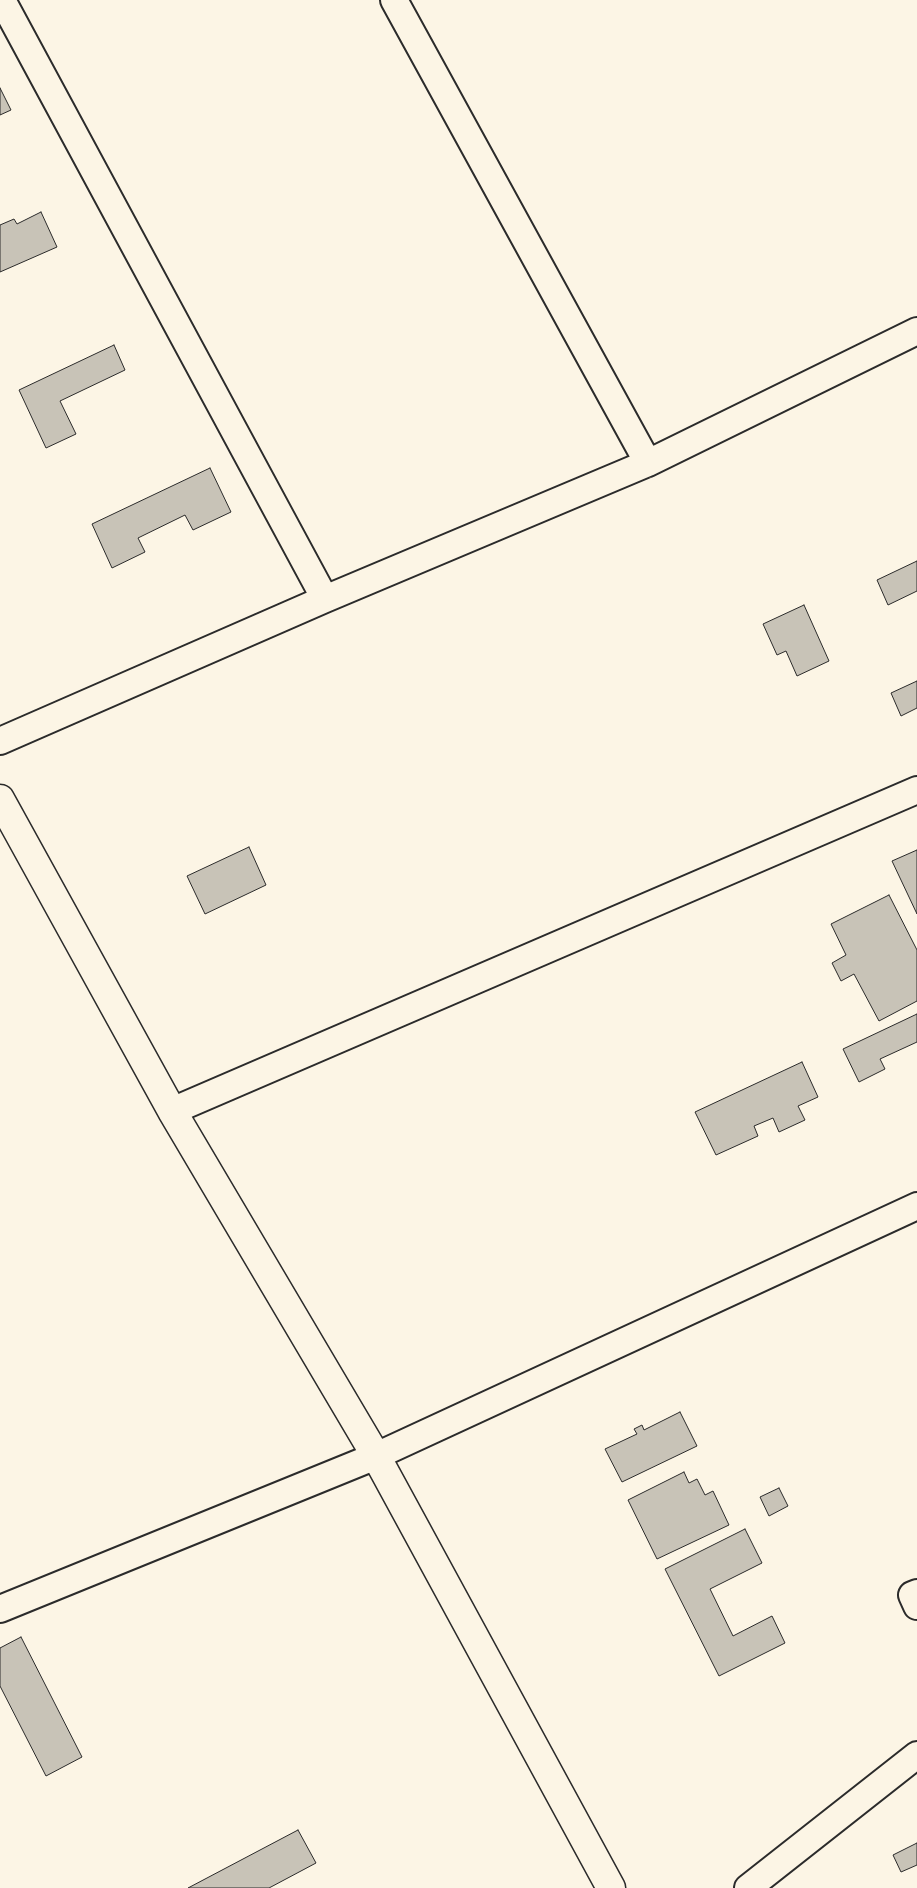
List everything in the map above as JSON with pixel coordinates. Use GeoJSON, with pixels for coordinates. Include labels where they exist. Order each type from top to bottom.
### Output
{"type":"FeatureCollection","features":[{"type":"Feature","properties":{"kind":"street"},"geometry":{"type":"LineString","coordinates":[[2,0],[326,599]]}},
{"type":"Feature","properties":{"kind":"street"},"geometry":{"type":"LineString","coordinates":[[394,0],[648,463]]}},
{"type":"Feature","properties":{"kind":"street"},"geometry":{"type":"LineString","coordinates":[[0,741],[326,599],[648,463],[916,333]]}},
{"type":"Feature","properties":{"kind":"street"},"geometry":{"type":"LineString","coordinates":[[172,1111],[917,790]]}},
{"type":"Feature","properties":{"kind":"street"},"geometry":{"type":"LineString","coordinates":[[0,799],[172,1111],[376,1456],[611,1888]]}},
{"type":"Feature","properties":{"kind":"street"},"geometry":{"type":"LineString","coordinates":[[0,1609],[376,1456],[917,1206]]}},
{"type":"Feature","properties":{"kind":"street"},"geometry":{"type":"LineString","coordinates":[[917,1593],[912,1595],[917,1606]]}},
{"type":"Feature","properties":{"kind":"street"},"geometry":{"type":"LineString","coordinates":[[748,1888],[917,1755]]}},
{"type":"Feature","properties":{"kind":"building"},"geometry":{"type":"Polygon","coordinates":[[[0,88],[11,110],[0,115],[0,88]]]}},
{"type":"Feature","properties":{"kind":"building"},"geometry":{"type":"Polygon","coordinates":[[[41,212],[57,247],[0,272],[0,225],[14,219],[17,224],[41,212]]]}},
{"type":"Feature","properties":{"kind":"building"},"geometry":{"type":"Polygon","coordinates":[[[114,345],[125,370],[60,401],[76,434],[46,448],[19,390],[114,345]]]}},
{"type":"Feature","properties":{"kind":"building"},"geometry":{"type":"Polygon","coordinates":[[[210,468],[231,512],[193,530],[185,515],[138,538],[145,552],[112,568],[92,524],[210,468]]]}},
{"type":"Feature","properties":{"kind":"building"},"geometry":{"type":"Polygon","coordinates":[[[917,561],[917,591],[888,605],[877,580],[917,561]]]}},
{"type":"Feature","properties":{"kind":"building"},"geometry":{"type":"Polygon","coordinates":[[[804,605],[829,661],[797,676],[786,651],[777,655],[763,624],[804,605]]]}},
{"type":"Feature","properties":{"kind":"building"},"geometry":{"type":"Polygon","coordinates":[[[917,681],[917,708],[901,716],[891,693],[917,681]]]}},
{"type":"Feature","properties":{"kind":"building"},"geometry":{"type":"Polygon","coordinates":[[[249,847],[266,885],[205,914],[187,876],[249,847]]]}},
{"type":"Feature","properties":{"kind":"building"},"geometry":{"type":"Polygon","coordinates":[[[917,850],[917,914],[892,861],[917,850]]]}},
{"type":"Feature","properties":{"kind":"building"},"geometry":{"type":"Polygon","coordinates":[[[889,895],[917,950],[917,1001],[879,1021],[854,974],[841,981],[832,963],[846,955],[831,924],[889,895]]]}},
{"type":"Feature","properties":{"kind":"building"},"geometry":{"type":"Polygon","coordinates":[[[917,1014],[917,1042],[880,1059],[885,1069],[859,1082],[843,1049],[917,1014]]]}},
{"type":"Feature","properties":{"kind":"building"},"geometry":{"type":"Polygon","coordinates":[[[802,1062],[818,1097],[798,1106],[805,1120],[779,1132],[773,1118],[754,1126],[758,1136],[716,1155],[695,1112],[802,1062]]]}},
{"type":"Feature","properties":{"kind":"building"},"geometry":{"type":"Polygon","coordinates":[[[680,1412],[697,1446],[622,1482],[605,1449],[637,1434],[634,1429],[642,1425],[644,1430],[680,1412]]]}},
{"type":"Feature","properties":{"kind":"building"},"geometry":{"type":"Polygon","coordinates":[[[684,1472],[689,1483],[697,1479],[705,1495],[713,1491],[729,1525],[657,1559],[628,1500],[684,1472]]]}},
{"type":"Feature","properties":{"kind":"building"},"geometry":{"type":"Polygon","coordinates":[[[779,1488],[788,1506],[769,1516],[760,1497],[779,1488]]]}},
{"type":"Feature","properties":{"kind":"building"},"geometry":{"type":"Polygon","coordinates":[[[745,1529],[762,1563],[710,1589],[733,1636],[772,1616],[785,1643],[719,1676],[665,1569],[745,1529]]]}},
{"type":"Feature","properties":{"kind":"building"},"geometry":{"type":"Polygon","coordinates":[[[21,1637],[82,1757],[46,1776],[0,1686],[0,1648],[21,1637]]]}},
{"type":"Feature","properties":{"kind":"building"},"geometry":{"type":"Polygon","coordinates":[[[298,1830],[316,1863],[269,1888],[188,1888],[298,1830]]]}},
{"type":"Feature","properties":{"kind":"building"},"geometry":{"type":"Polygon","coordinates":[[[917,1843],[917,1865],[901,1872],[893,1855],[917,1843]]]}}]}
